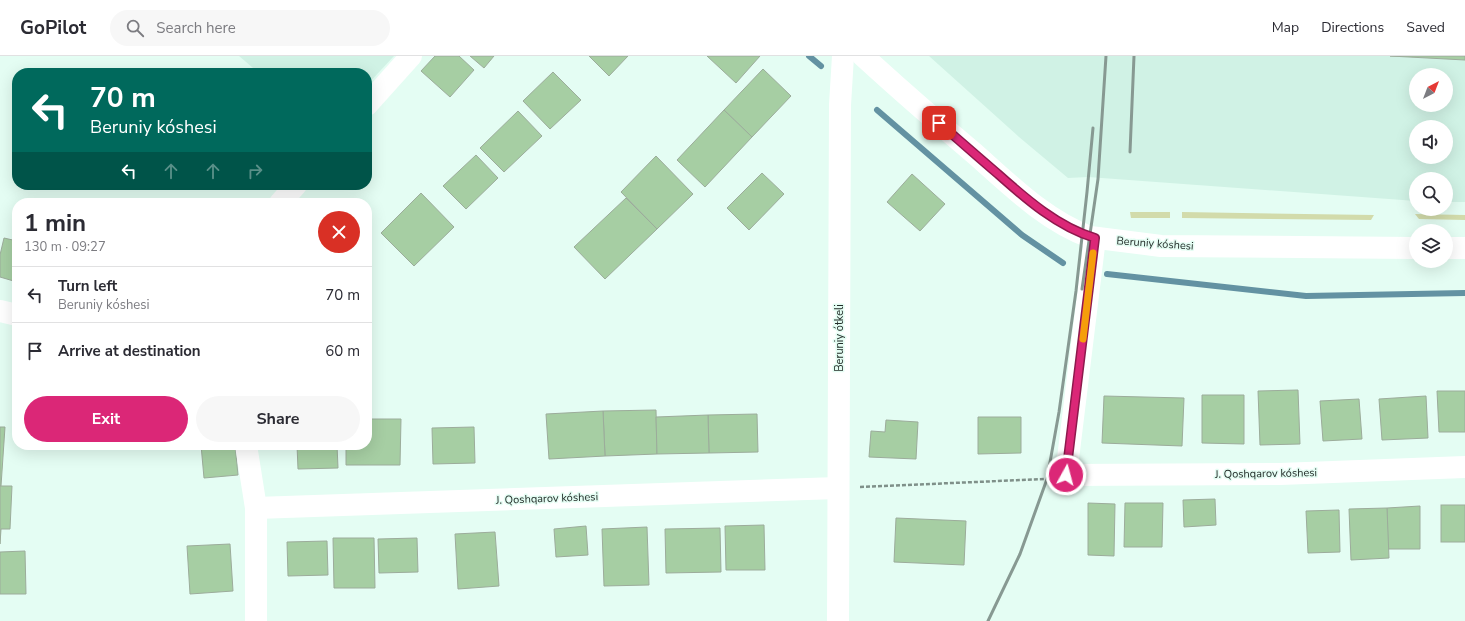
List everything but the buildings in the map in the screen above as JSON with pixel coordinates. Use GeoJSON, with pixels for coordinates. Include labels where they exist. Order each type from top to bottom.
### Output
{"type":"FeatureCollection","features":[{"type":"Feature","properties":{"kind":"street"},"geometry":{"type":"LineString","coordinates":[[372,99],[411,56]]}},
{"type":"Feature","properties":{"kind":"street","name":"Beruniy ótkeli"},"geometry":{"type":"LineString","coordinates":[[838,621],[840,105],[844,56]]}},
{"type":"Feature","properties":{"kind":"street","name":"Beruniy kóshesi"},"geometry":{"type":"LineString","coordinates":[[863,56],[881,64],[1022,195],[1051,217],[1082,234],[1095,238],[1161,246],[1409,248]]}},
{"type":"Feature","properties":{"kind":"street"},"geometry":{"type":"LineString","coordinates":[[284,198],[292,190]]}},
{"type":"Feature","properties":{"kind":"street"},"geometry":{"type":"LineString","coordinates":[[1066,475],[1095,238]]}},
{"type":"Feature","properties":{"kind":"street"},"geometry":{"type":"LineString","coordinates":[[1453,248],[1465,248]]}},
{"type":"Feature","properties":{"kind":"street"},"geometry":{"type":"LineString","coordinates":[[0,311],[12,314]]}},
{"type":"Feature","properties":{"kind":"street"},"geometry":{"type":"LineString","coordinates":[[247,450],[256,508],[256,621]]}},
{"type":"Feature","properties":{"kind":"street","name":"J. Qoshqarov kóshesi"},"geometry":{"type":"LineString","coordinates":[[1066,475],[1280,474],[1465,467]]}},
{"type":"Feature","properties":{"kind":"street","name":"J. Qoshqarov kóshesi"},"geometry":{"type":"LineString","coordinates":[[256,508],[838,488]]}},
{"type":"Feature","properties":{"kind":"path"},"geometry":{"type":"LineString","coordinates":[[838,488],[1047,479],[1066,475]]}},
{"type":"Feature","properties":{"kind":"shaded area"},"geometry":{"type":"Polygon","coordinates":[[[239,56],[394,56],[372,80],[372,68],[253,68],[239,56]]]}},
{"type":"Feature","properties":{"kind":"shaded area"},"geometry":{"type":"Polygon","coordinates":[[[929,56],[1465,56],[1465,202],[1453,202],[1453,172],[1409,172],[1409,200],[1088,177],[1068,178],[1019,137],[929,56]]]}},
{"type":"Feature","properties":{"kind":"green space"},"geometry":{"type":"Polygon","coordinates":[[[1130,212],[1170,212],[1170,218],[1131,218],[1130,212]]]}},
{"type":"Feature","properties":{"kind":"green space"},"geometry":{"type":"Polygon","coordinates":[[[1182,212],[1374,215],[1371,220],[1182,218],[1182,212]]]}},
{"type":"Feature","properties":{"kind":"green space"},"geometry":{"type":"Polygon","coordinates":[[[1465,215],[1465,220],[1419,219],[1417,216],[1465,215]]]}},
{"type":"Feature","properties":{"kind":"waterway"},"geometry":{"type":"LineString","coordinates":[[809,56],[821,66]]}},
{"type":"Feature","properties":{"kind":"waterway"},"geometry":{"type":"LineString","coordinates":[[877,110],[1022,235],[1063,263]]}},
{"type":"Feature","properties":{"kind":"waterway"},"geometry":{"type":"LineString","coordinates":[[1107,274],[1306,296],[1465,293]]}},
{"type":"Feature","properties":{"kind":"railway"},"geometry":{"type":"LineString","coordinates":[[1082,289],[1098,179],[1106,56]]}},
{"type":"Feature","properties":{"kind":"railway"},"geometry":{"type":"LineString","coordinates":[[1130,152],[1134,56]]}},
{"type":"Feature","properties":{"kind":"railway"},"geometry":{"type":"LineString","coordinates":[[988,621],[1020,554],[1047,479],[1059,412],[1076,291],[1093,128]]}},
{"type":"Feature","properties":{"kind":"slow traffic"},"geometry":{"type":"LineString","coordinates":[[1083,339],[1093,253]]}},
{"type":"Feature","properties":{"kind":"route"},"geometry":{"type":"LineString","coordinates":[[939,123],[1022,195],[1051,217],[1082,234],[1095,238],[1066,475]]}}]}
